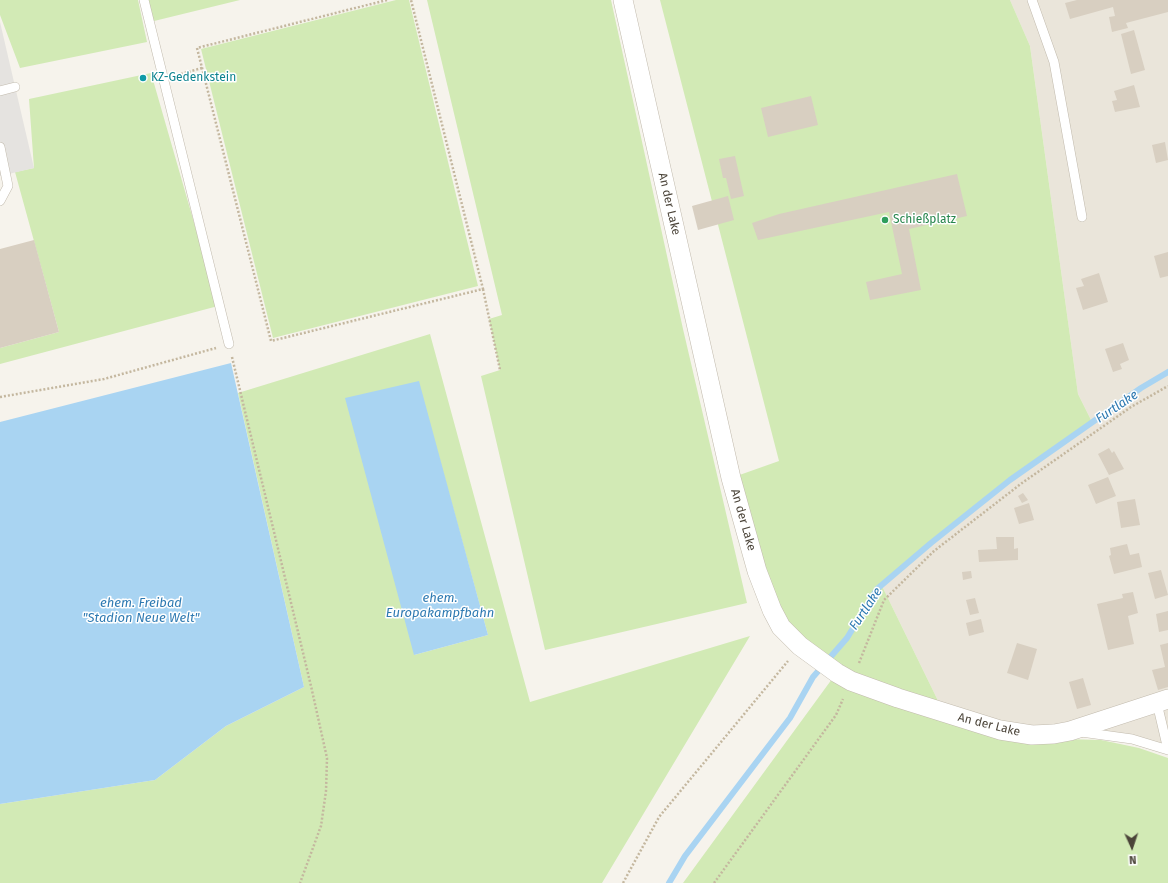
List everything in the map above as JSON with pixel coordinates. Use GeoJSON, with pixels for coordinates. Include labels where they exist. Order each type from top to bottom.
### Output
{"type":"FeatureCollection","features":[{"type":"Feature","properties":{"kind":"street","name":"An der Lake"},"geometry":{"type":"LineString","coordinates":[[623,0],[733,486],[757,571],[772,610],[781,627],[800,646],[844,677],[898,698],[1000,730],[1032,735],[1054,734],[1070,731],[1163,701]]}},
{"type":"Feature","properties":{"kind":"lane"},"geometry":{"type":"LineString","coordinates":[[144,0],[228,344]]}},
{"type":"Feature","properties":{"kind":"lane"},"geometry":{"type":"LineString","coordinates":[[1032,0],[1054,62],[1082,217]]}},
{"type":"Feature","properties":{"kind":"lane"},"geometry":{"type":"LineString","coordinates":[[0,91],[15,88]]}},
{"type":"Feature","properties":{"kind":"lane"},"geometry":{"type":"LineString","coordinates":[[0,146],[8,186],[0,201]]}},
{"type":"Feature","properties":{"kind":"lane"},"geometry":{"type":"LineString","coordinates":[[1070,731],[1120,737],[1168,750],[1163,701]]}},
{"type":"Feature","properties":{"kind":"path"},"geometry":{"type":"LineString","coordinates":[[387,0],[197,48],[271,341],[483,289]]}},
{"type":"Feature","properties":{"kind":"path"},"geometry":{"type":"LineString","coordinates":[[411,0],[483,289],[500,370]]}},
{"type":"Feature","properties":{"kind":"path"},"geometry":{"type":"LineString","coordinates":[[163,78],[202,68]]}},
{"type":"Feature","properties":{"kind":"path"},"geometry":{"type":"LineString","coordinates":[[0,397],[104,380],[228,344],[327,758],[326,791],[321,826],[300,883]]}},
{"type":"Feature","properties":{"kind":"path"},"geometry":{"type":"LineString","coordinates":[[714,883],[836,715],[844,677],[884,600],[934,551],[1022,483],[1131,407],[1168,386]]}},
{"type":"Feature","properties":{"kind":"path"},"geometry":{"type":"LineString","coordinates":[[623,883],[659,816],[800,646]]}},
{"type":"Feature","properties":{"kind":"shaded area"},"geometry":{"type":"Polygon","coordinates":[[[1010,0],[1168,0],[1168,750],[1070,731],[944,713],[881,584],[1010,480],[1092,422],[1078,394],[1030,46],[1010,0]]]}},
{"type":"Feature","properties":{"kind":"shaded area"},"geometry":{"type":"Polygon","coordinates":[[[0,22],[34,168],[0,176],[0,22]]]}},
{"type":"Feature","properties":{"kind":"green space"},"geometry":{"type":"Polygon","coordinates":[[[0,0],[138,0],[147,42],[20,68],[0,15],[0,0]]]}},
{"type":"Feature","properties":{"kind":"green space"},"geometry":{"type":"Polygon","coordinates":[[[144,0],[240,0],[150,22],[144,0]]]}},
{"type":"Feature","properties":{"kind":"green space"},"geometry":{"type":"Polygon","coordinates":[[[396,0],[409,0],[478,286],[273,338],[201,49],[396,0]]]}},
{"type":"Feature","properties":{"kind":"green space"},"geometry":{"type":"Polygon","coordinates":[[[427,0],[611,0],[683,329],[747,603],[545,650],[481,376],[500,370],[489,319],[502,315],[427,0]]]}},
{"type":"Feature","properties":{"kind":"green space","name":"Schießplatz"},"geometry":{"type":"Polygon","coordinates":[[[660,0],[1010,0],[1030,46],[1078,394],[1092,422],[1010,480],[881,584],[944,713],[898,698],[790,637],[731,478],[779,461],[660,0]]]}},
{"type":"Feature","properties":{"kind":"green space"},"geometry":{"type":"Polygon","coordinates":[[[151,73],[218,306],[0,364],[0,348],[59,332],[15,172],[34,168],[29,99],[151,73]]]}},
{"type":"Feature","properties":{"kind":"green space"},"geometry":{"type":"Polygon","coordinates":[[[430,334],[530,702],[750,636],[602,883],[0,883],[0,804],[155,780],[226,726],[304,687],[238,393],[430,334]],[[418,381],[414,655],[488,635],[418,381]]]}},
{"type":"Feature","properties":{"kind":"green space"},"geometry":{"type":"Polygon","coordinates":[[[832,679],[1063,739],[1101,740],[1139,748],[1168,758],[1168,883],[683,883],[832,679]]]}},
{"type":"Feature","properties":{"kind":"water","name":"ehem. Freibad \"Stadion Neue Welt\""},"geometry":{"type":"Polygon","coordinates":[[[231,363],[304,687],[226,726],[155,780],[0,804],[0,422],[231,363]]]}},
{"type":"Feature","properties":{"kind":"water","name":"ehem. Europakampfbahn"},"geometry":{"type":"Polygon","coordinates":[[[419,381],[488,635],[414,655],[345,398],[419,381]]]}},
{"type":"Feature","properties":{"kind":"building"},"geometry":{"type":"Polygon","coordinates":[[[1077,0],[1168,0],[1168,12],[1126,23],[1128,28],[1112,32],[1109,17],[1115,16],[1113,7],[1070,19],[1065,3],[1077,0]]]}},
{"type":"Feature","properties":{"kind":"building"},"geometry":{"type":"Polygon","coordinates":[[[1134,30],[1145,70],[1131,74],[1121,34],[1134,30]]]}},
{"type":"Feature","properties":{"kind":"building"},"geometry":{"type":"Polygon","coordinates":[[[1134,85],[1140,107],[1115,112],[1112,101],[1117,100],[1114,91],[1134,85]]]}},
{"type":"Feature","properties":{"kind":"building"},"geometry":{"type":"Polygon","coordinates":[[[811,96],[818,125],[768,137],[761,108],[811,96]]]}},
{"type":"Feature","properties":{"kind":"building"},"geometry":{"type":"Polygon","coordinates":[[[1165,142],[1168,160],[1156,163],[1152,145],[1165,142]]]}},
{"type":"Feature","properties":{"kind":"building"},"geometry":{"type":"Polygon","coordinates":[[[735,156],[744,196],[731,199],[726,178],[723,178],[719,159],[735,156]]]}},
{"type":"Feature","properties":{"kind":"building"},"geometry":{"type":"Polygon","coordinates":[[[957,174],[967,216],[909,229],[921,290],[870,300],[866,282],[902,274],[889,212],[758,240],[752,223],[779,214],[957,174]]]}},
{"type":"Feature","properties":{"kind":"building"},"geometry":{"type":"Polygon","coordinates":[[[728,196],[734,220],[698,230],[692,206],[728,196]]]}},
{"type":"Feature","properties":{"kind":"building"},"geometry":{"type":"Polygon","coordinates":[[[34,240],[59,332],[0,348],[0,249],[34,240]]]}},
{"type":"Feature","properties":{"kind":"building"},"geometry":{"type":"Polygon","coordinates":[[[1168,252],[1168,276],[1160,278],[1154,256],[1168,252]]]}},
{"type":"Feature","properties":{"kind":"building"},"geometry":{"type":"Polygon","coordinates":[[[1099,273],[1108,302],[1083,310],[1076,288],[1084,286],[1081,279],[1099,273]]]}},
{"type":"Feature","properties":{"kind":"building"},"geometry":{"type":"Polygon","coordinates":[[[1123,343],[1129,360],[1120,364],[1122,369],[1113,372],[1105,349],[1123,343]]]}},
{"type":"Feature","properties":{"kind":"building"},"geometry":{"type":"Polygon","coordinates":[[[1109,448],[1112,453],[1114,451],[1124,469],[1109,475],[1098,454],[1109,448]]]}},
{"type":"Feature","properties":{"kind":"building"},"geometry":{"type":"Polygon","coordinates":[[[1108,477],[1116,496],[1096,504],[1088,485],[1108,477]]]}},
{"type":"Feature","properties":{"kind":"building"},"geometry":{"type":"Polygon","coordinates":[[[1023,493],[1028,500],[1022,503],[1018,496],[1023,493]]]}},
{"type":"Feature","properties":{"kind":"building"},"geometry":{"type":"Polygon","coordinates":[[[1135,499],[1140,525],[1121,528],[1117,502],[1135,499]]]}},
{"type":"Feature","properties":{"kind":"building"},"geometry":{"type":"Polygon","coordinates":[[[1029,503],[1034,520],[1019,524],[1014,508],[1029,503]]]}},
{"type":"Feature","properties":{"kind":"building"},"geometry":{"type":"Polygon","coordinates":[[[996,537],[1014,537],[1014,549],[1018,548],[1018,560],[979,562],[978,550],[997,549],[996,537]]]}},
{"type":"Feature","properties":{"kind":"building"},"geometry":{"type":"Polygon","coordinates":[[[1127,544],[1130,555],[1139,553],[1142,567],[1114,574],[1109,556],[1111,555],[1110,548],[1127,544]]]}},
{"type":"Feature","properties":{"kind":"building"},"geometry":{"type":"Polygon","coordinates":[[[1161,570],[1168,595],[1155,599],[1148,573],[1161,570]]]}},
{"type":"Feature","properties":{"kind":"building"},"geometry":{"type":"Polygon","coordinates":[[[971,571],[972,578],[963,580],[962,572],[971,571]]]}},
{"type":"Feature","properties":{"kind":"building"},"geometry":{"type":"Polygon","coordinates":[[[1133,592],[1138,613],[1128,616],[1134,644],[1108,650],[1097,604],[1123,598],[1122,594],[1133,592]]]}},
{"type":"Feature","properties":{"kind":"building"},"geometry":{"type":"Polygon","coordinates":[[[975,598],[979,613],[970,615],[966,600],[975,598]]]}},
{"type":"Feature","properties":{"kind":"building"},"geometry":{"type":"Polygon","coordinates":[[[1168,611],[1168,630],[1159,632],[1156,614],[1168,611]]]}},
{"type":"Feature","properties":{"kind":"building"},"geometry":{"type":"Polygon","coordinates":[[[981,619],[984,632],[969,636],[966,623],[981,619]]]}},
{"type":"Feature","properties":{"kind":"building"},"geometry":{"type":"Polygon","coordinates":[[[1017,643],[1037,649],[1028,680],[1007,673],[1017,643]]]}},
{"type":"Feature","properties":{"kind":"building"},"geometry":{"type":"Polygon","coordinates":[[[1168,643],[1168,687],[1158,690],[1152,670],[1165,667],[1160,645],[1168,643]]]}},
{"type":"Feature","properties":{"kind":"building"},"geometry":{"type":"Polygon","coordinates":[[[1083,678],[1091,705],[1077,709],[1069,682],[1083,678]]]}},
{"type":"Feature","properties":{"kind":"waterway","name":"Furtlake"},"geometry":{"type":"LineString","coordinates":[[669,883],[685,856],[790,718],[813,677],[847,638],[877,589],[931,543],[1010,480],[1141,388],[1168,372]]}},
{"type":"Feature","properties":{"kind":"place","name":"KZ-Gedenkstein"},"geometry":{"type":"Point","coordinates":[143,78]}},
{"type":"Feature","properties":{"kind":"place","name":"Schießplatz"},"geometry":{"type":"Point","coordinates":[885,220]}}]}
